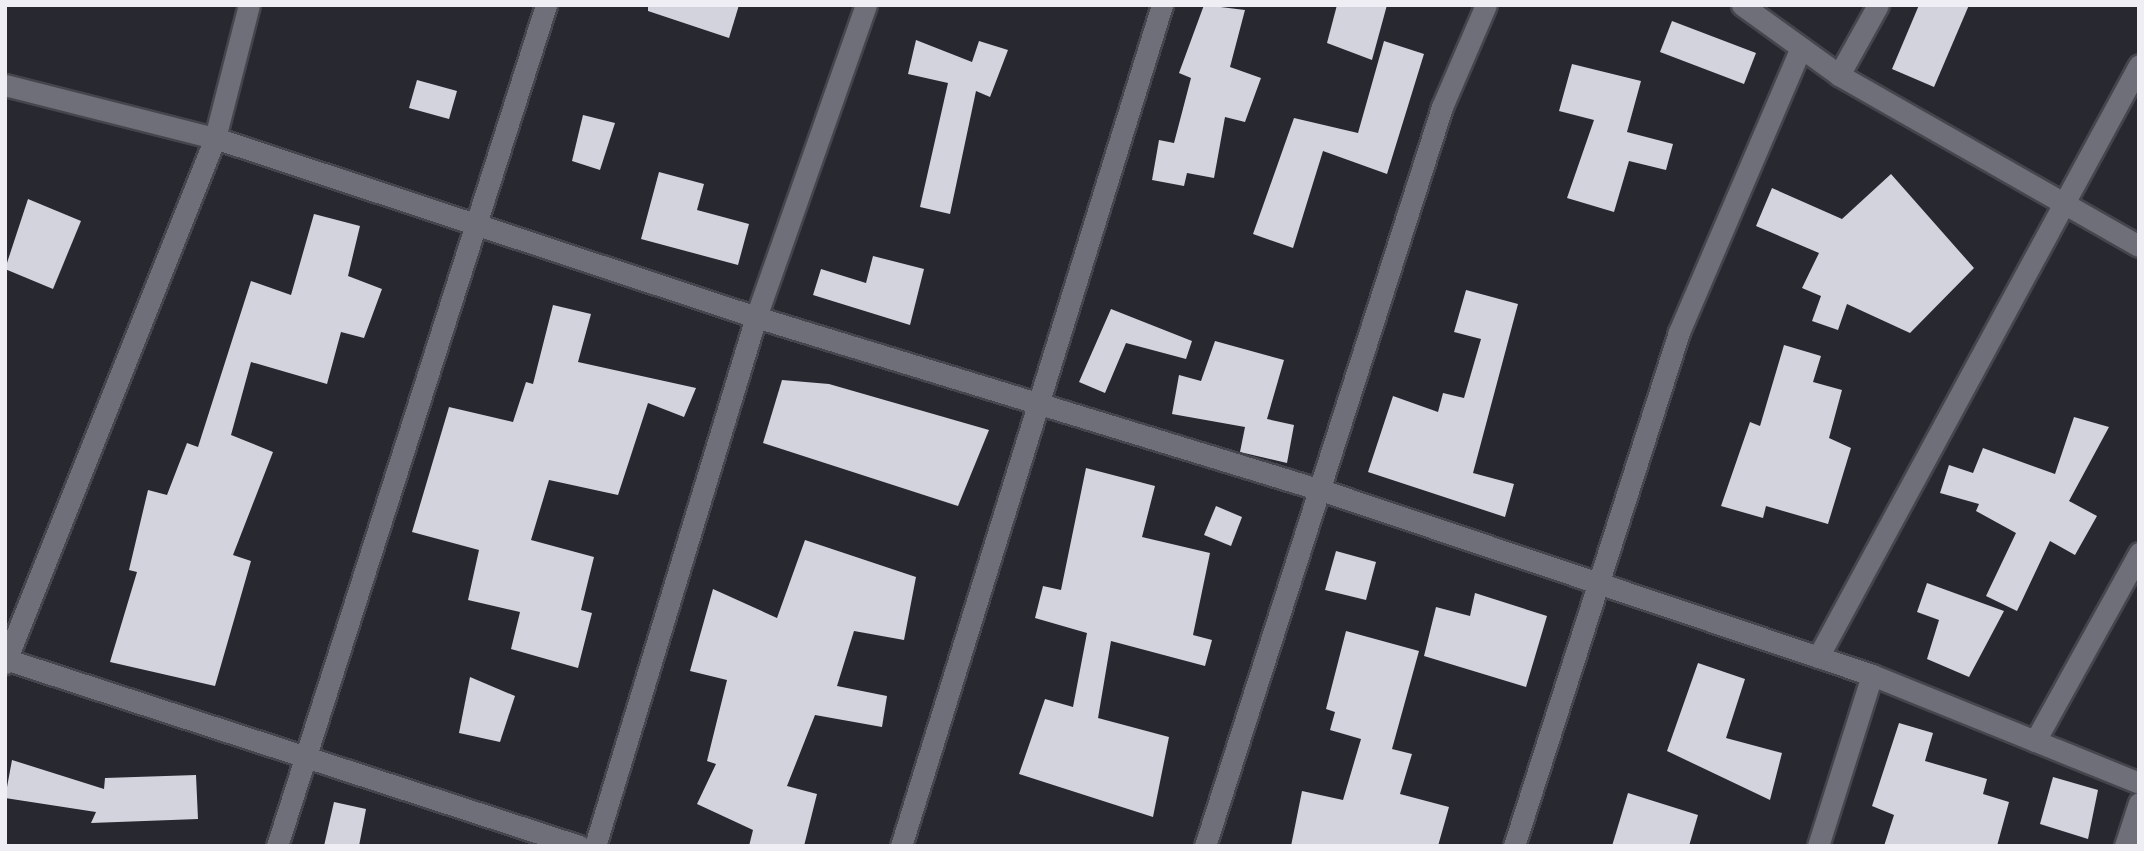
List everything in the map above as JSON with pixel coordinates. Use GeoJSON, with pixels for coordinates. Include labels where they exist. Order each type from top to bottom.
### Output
{"type":"FeatureCollection","features":[{"type":"Feature","properties":{"kind":"street"},"geometry":{"type":"LineString","coordinates":[[249,5],[215,138],[6,661],[579,846]]}},
{"type":"Feature","properties":{"kind":"street"},"geometry":{"type":"LineString","coordinates":[[277,846],[478,225],[546,5]]}},
{"type":"Feature","properties":{"kind":"street"},"geometry":{"type":"LineString","coordinates":[[595,846],[756,317],[866,5]]}},
{"type":"Feature","properties":{"kind":"street"},"geometry":{"type":"LineString","coordinates":[[901,846],[1042,408],[1162,5]]}},
{"type":"Feature","properties":{"kind":"street"},"geometry":{"type":"LineString","coordinates":[[1205,846],[1324,491],[1442,107],[1486,5]]}},
{"type":"Feature","properties":{"kind":"street"},"geometry":{"type":"LineString","coordinates":[[1742,5],[1839,75],[2139,246]]}},
{"type":"Feature","properties":{"kind":"street"},"geometry":{"type":"LineString","coordinates":[[1839,75],[1878,5]]}},
{"type":"Feature","properties":{"kind":"street"},"geometry":{"type":"LineString","coordinates":[[1514,846],[1679,332],[1801,48]]}},
{"type":"Feature","properties":{"kind":"street"},"geometry":{"type":"LineString","coordinates":[[1818,657],[2060,201],[2139,65]]}},
{"type":"Feature","properties":{"kind":"street"},"geometry":{"type":"LineString","coordinates":[[5,85],[215,138],[756,317],[1042,408],[1324,491],[1872,675],[2139,783]]}},
{"type":"Feature","properties":{"kind":"street"},"geometry":{"type":"LineString","coordinates":[[2035,741],[2139,553]]}},
{"type":"Feature","properties":{"kind":"street"},"geometry":{"type":"LineString","coordinates":[[1818,846],[1872,675]]}},
{"type":"Feature","properties":{"kind":"street"},"geometry":{"type":"LineString","coordinates":[[2125,846],[2139,803]]}},
{"type":"Feature","properties":{"kind":"building"},"geometry":{"type":"Polygon","coordinates":[[[648,5],[739,5],[729,38],[648,11],[648,5]]]}},
{"type":"Feature","properties":{"kind":"building"},"geometry":{"type":"Polygon","coordinates":[[[1204,5],[1245,10],[1230,67],[1261,78],[1245,122],[1225,117],[1214,178],[1187,173],[1184,186],[1152,180],[1159,140],[1174,143],[1191,78],[1179,73],[1204,5]]]}},
{"type":"Feature","properties":{"kind":"building"},"geometry":{"type":"Polygon","coordinates":[[[1337,5],[1387,5],[1372,60],[1327,43],[1337,5]]]}},
{"type":"Feature","properties":{"kind":"building"},"geometry":{"type":"Polygon","coordinates":[[[1919,5],[1969,5],[1934,87],[1892,69],[1919,5]]]}},
{"type":"Feature","properties":{"kind":"building"},"geometry":{"type":"Polygon","coordinates":[[[1672,21],[1756,53],[1744,84],[1660,52],[1672,21]]]}},
{"type":"Feature","properties":{"kind":"building"},"geometry":{"type":"Polygon","coordinates":[[[916,40],[972,62],[979,41],[1008,50],[990,97],[976,91],[950,214],[920,207],[948,83],[908,74],[916,40]]]}},
{"type":"Feature","properties":{"kind":"building"},"geometry":{"type":"Polygon","coordinates":[[[1384,41],[1424,54],[1387,174],[1323,151],[1293,248],[1253,234],[1294,118],[1358,133],[1384,41]]]}},
{"type":"Feature","properties":{"kind":"building"},"geometry":{"type":"Polygon","coordinates":[[[1572,64],[1641,81],[1627,132],[1673,144],[1666,170],[1629,161],[1614,212],[1567,198],[1594,120],[1559,111],[1572,64]]]}},
{"type":"Feature","properties":{"kind":"building"},"geometry":{"type":"Polygon","coordinates":[[[417,80],[457,91],[449,119],[409,108],[417,80]]]}},
{"type":"Feature","properties":{"kind":"building"},"geometry":{"type":"Polygon","coordinates":[[[583,115],[615,123],[600,170],[572,161],[583,115]]]}},
{"type":"Feature","properties":{"kind":"building"},"geometry":{"type":"Polygon","coordinates":[[[659,172],[704,184],[697,210],[749,224],[738,265],[641,239],[659,172]]]}},
{"type":"Feature","properties":{"kind":"building"},"geometry":{"type":"Polygon","coordinates":[[[1891,174],[1974,268],[1910,333],[1847,304],[1838,330],[1812,321],[1821,296],[1802,288],[1819,253],[1756,226],[1772,188],[1842,219],[1891,174]]]}},
{"type":"Feature","properties":{"kind":"building"},"geometry":{"type":"Polygon","coordinates":[[[28,199],[81,221],[53,289],[5,269],[28,199]]]}},
{"type":"Feature","properties":{"kind":"building"},"geometry":{"type":"Polygon","coordinates":[[[314,214],[360,226],[348,276],[382,289],[364,338],[341,332],[327,384],[251,362],[231,435],[273,452],[233,555],[251,561],[215,686],[110,662],[137,572],[129,570],[148,490],[167,495],[187,443],[198,447],[251,281],[291,295],[314,214]]]}},
{"type":"Feature","properties":{"kind":"building"},"geometry":{"type":"Polygon","coordinates":[[[873,256],[924,269],[910,325],[813,295],[821,269],[866,283],[873,256]]]}},
{"type":"Feature","properties":{"kind":"building"},"geometry":{"type":"Polygon","coordinates":[[[1466,290],[1518,304],[1473,473],[1514,484],[1505,517],[1368,472],[1393,396],[1438,412],[1443,393],[1464,398],[1481,339],[1454,332],[1466,290]]]}},
{"type":"Feature","properties":{"kind":"building"},"geometry":{"type":"Polygon","coordinates":[[[553,305],[591,314],[578,362],[696,388],[684,417],[648,403],[618,495],[549,480],[531,540],[594,557],[581,610],[592,613],[578,668],[511,649],[520,612],[468,600],[479,550],[412,532],[449,407],[513,422],[526,382],[533,384],[553,305]]]}},
{"type":"Feature","properties":{"kind":"building"},"geometry":{"type":"Polygon","coordinates":[[[1111,309],[1192,341],[1186,359],[1126,343],[1105,393],[1079,382],[1111,309]]]}},
{"type":"Feature","properties":{"kind":"building"},"geometry":{"type":"Polygon","coordinates":[[[1215,341],[1284,360],[1267,419],[1294,425],[1287,463],[1240,452],[1245,427],[1172,414],[1179,375],[1201,381],[1215,341]]]}},
{"type":"Feature","properties":{"kind":"building"},"geometry":{"type":"Polygon","coordinates":[[[1784,345],[1821,356],[1813,382],[1842,390],[1829,438],[1851,448],[1828,524],[1766,506],[1763,518],[1721,506],[1750,422],[1760,426],[1784,345]]]}},
{"type":"Feature","properties":{"kind":"building"},"geometry":{"type":"Polygon","coordinates":[[[782,380],[829,384],[989,430],[958,506],[763,443],[782,380]]]}},
{"type":"Feature","properties":{"kind":"building"},"geometry":{"type":"Polygon","coordinates":[[[2074,417],[2109,427],[2069,501],[2097,516],[2075,555],[2050,541],[2017,611],[1986,596],[2016,533],[1976,511],[1979,504],[1940,493],[1949,465],[1973,473],[1983,448],[2055,474],[2074,417]]]}},
{"type":"Feature","properties":{"kind":"building"},"geometry":{"type":"Polygon","coordinates":[[[1086,468],[1155,486],[1142,537],[1210,553],[1193,635],[1212,640],[1205,666],[1111,641],[1098,718],[1169,737],[1153,817],[1019,774],[1045,699],[1073,707],[1087,633],[1035,618],[1043,586],[1061,590],[1086,468]]]}},
{"type":"Feature","properties":{"kind":"building"},"geometry":{"type":"Polygon","coordinates":[[[1216,506],[1242,517],[1231,546],[1204,535],[1216,506]]]}},
{"type":"Feature","properties":{"kind":"building"},"geometry":{"type":"Polygon","coordinates":[[[805,540],[916,577],[904,640],[854,631],[837,686],[887,696],[882,727],[815,715],[787,786],[817,794],[804,846],[749,846],[753,830],[697,804],[716,764],[707,761],[727,680],[690,671],[713,589],[777,618],[805,540]]]}},
{"type":"Feature","properties":{"kind":"building"},"geometry":{"type":"Polygon","coordinates":[[[1336,551],[1376,562],[1366,600],[1325,590],[1336,551]]]}},
{"type":"Feature","properties":{"kind":"building"},"geometry":{"type":"Polygon","coordinates":[[[1927,583],[2004,611],[1969,677],[1927,659],[1939,620],[1917,612],[1927,583]]]}},
{"type":"Feature","properties":{"kind":"building"},"geometry":{"type":"Polygon","coordinates":[[[1475,593],[1547,616],[1526,687],[1424,656],[1436,607],[1470,616],[1475,593]]]}},
{"type":"Feature","properties":{"kind":"building"},"geometry":{"type":"Polygon","coordinates":[[[1346,631],[1419,651],[1392,749],[1412,754],[1400,794],[1449,807],[1438,846],[1291,846],[1302,791],[1343,800],[1361,739],[1330,730],[1335,712],[1326,709],[1346,631]]]}},
{"type":"Feature","properties":{"kind":"building"},"geometry":{"type":"Polygon","coordinates":[[[1698,663],[1745,679],[1726,738],[1782,753],[1770,800],[1667,751],[1698,663]]]}},
{"type":"Feature","properties":{"kind":"building"},"geometry":{"type":"Polygon","coordinates":[[[470,677],[515,696],[500,742],[459,733],[470,677]]]}},
{"type":"Feature","properties":{"kind":"building"},"geometry":{"type":"Polygon","coordinates":[[[1899,723],[1933,733],[1925,761],[1987,779],[1983,794],[2009,802],[1997,846],[1884,846],[1894,815],[1872,806],[1899,723]]]}},
{"type":"Feature","properties":{"kind":"building"},"geometry":{"type":"Polygon","coordinates":[[[12,760],[104,789],[105,778],[196,775],[198,819],[91,823],[96,812],[5,798],[12,760]]]}},
{"type":"Feature","properties":{"kind":"building"},"geometry":{"type":"Polygon","coordinates":[[[2053,777],[2098,790],[2088,839],[2040,824],[2053,777]]]}},
{"type":"Feature","properties":{"kind":"building"},"geometry":{"type":"Polygon","coordinates":[[[1628,793],[1698,815],[1689,846],[1612,846],[1628,793]]]}},
{"type":"Feature","properties":{"kind":"building"},"geometry":{"type":"Polygon","coordinates":[[[334,802],[366,809],[359,846],[324,846],[334,802]]]}}]}
